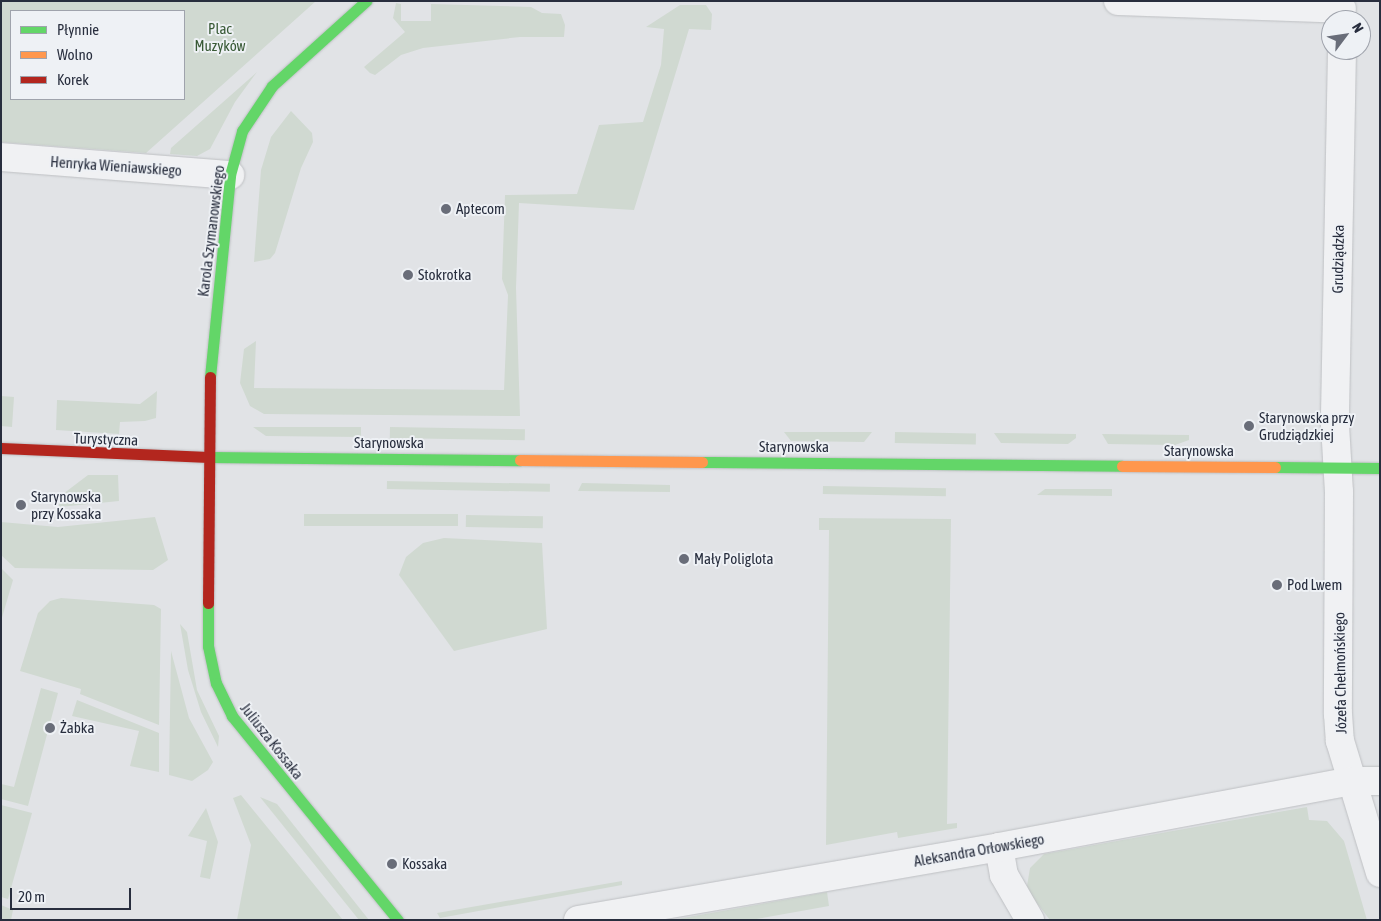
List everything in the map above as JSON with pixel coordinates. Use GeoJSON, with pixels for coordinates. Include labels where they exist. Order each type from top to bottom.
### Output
{"type":"FeatureCollection","features":[{"type":"Feature","properties":{"kind":"street","name":"Karola Szymanowskiego"},"geometry":{"type":"LineString","coordinates":[[209,456],[208,392],[230,175],[242,131],[255,107],[272,86],[366,1]]}},
{"type":"Feature","properties":{"kind":"street"},"geometry":{"type":"LineString","coordinates":[[1118,1],[1342,10]]}},
{"type":"Feature","properties":{"kind":"street","name":"Grudziądzka"},"geometry":{"type":"LineString","coordinates":[[1338,468],[1334,425],[1342,60]]}},
{"type":"Feature","properties":{"kind":"street","name":"Henryka Wieniawskiego"},"geometry":{"type":"LineString","coordinates":[[1,157],[230,175]]}},
{"type":"Feature","properties":{"kind":"street","name":"Turystyczna"},"geometry":{"type":"LineString","coordinates":[[1,448],[209,456]]}},
{"type":"Feature","properties":{"kind":"street","name":"Starynowska"},"geometry":{"type":"LineString","coordinates":[[209,456],[1380,468]]}},
{"type":"Feature","properties":{"kind":"street","name":"Juliusza Kossaka"},"geometry":{"type":"LineString","coordinates":[[209,456],[208,646],[216,683],[232,716],[258,752],[398,920]]}},
{"type":"Feature","properties":{"kind":"street","name":"Józefa Chełmońskiego"},"geometry":{"type":"LineString","coordinates":[[1338,468],[1338,714],[1340,741],[1380,873]]}},
{"type":"Feature","properties":{"kind":"street","name":"Aleksandra Orłowskiego"},"geometry":{"type":"LineString","coordinates":[[578,920],[999,847],[1352,780],[1380,781]]}},
{"type":"Feature","properties":{"kind":"street"},"geometry":{"type":"LineString","coordinates":[[999,847],[1004,875],[1030,920]]}},
{"type":"Feature","properties":{"kind":"green space","name":"Plac Muzyków"},"geometry":{"type":"Polygon","coordinates":[[[1,1],[316,1],[146,153],[1,142],[1,1]]]}},
{"type":"Feature","properties":{"kind":"green space"},"geometry":{"type":"Polygon","coordinates":[[[396,3],[401,4],[401,21],[431,21],[431,4],[531,7],[542,13],[561,14],[565,25],[564,37],[520,37],[423,48],[401,55],[375,75],[364,67],[405,32],[393,18],[396,3]]]}},
{"type":"Feature","properties":{"kind":"green space"},"geometry":{"type":"Polygon","coordinates":[[[680,5],[706,5],[712,14],[711,30],[689,29],[634,210],[519,203],[516,288],[520,416],[264,414],[250,406],[240,383],[244,349],[256,341],[254,388],[504,390],[508,295],[502,279],[505,195],[577,194],[599,125],[643,122],[661,65],[664,29],[646,27],[680,5]]]}},
{"type":"Feature","properties":{"kind":"green space"},"geometry":{"type":"Polygon","coordinates":[[[257,72],[235,102],[210,149],[197,156],[170,154],[171,148],[257,72]]]}},
{"type":"Feature","properties":{"kind":"green space"},"geometry":{"type":"Polygon","coordinates":[[[291,111],[312,133],[313,142],[301,168],[275,253],[270,259],[254,262],[261,170],[271,137],[291,111]]]}},
{"type":"Feature","properties":{"kind":"green space"},"geometry":{"type":"Polygon","coordinates":[[[157,391],[156,418],[145,421],[120,422],[119,434],[56,430],[57,400],[140,404],[157,391]]]}},
{"type":"Feature","properties":{"kind":"green space"},"geometry":{"type":"Polygon","coordinates":[[[1,396],[14,397],[12,427],[1,426],[1,396]]]}},
{"type":"Feature","properties":{"kind":"green space"},"geometry":{"type":"Polygon","coordinates":[[[253,427],[361,427],[361,437],[266,436],[253,427]]]}},
{"type":"Feature","properties":{"kind":"green space"},"geometry":{"type":"Polygon","coordinates":[[[390,427],[525,429],[525,440],[390,438],[390,427]]]}},
{"type":"Feature","properties":{"kind":"green space"},"geometry":{"type":"Polygon","coordinates":[[[784,432],[872,432],[864,442],[791,441],[784,432]]]}},
{"type":"Feature","properties":{"kind":"green space"},"geometry":{"type":"Polygon","coordinates":[[[895,432],[976,433],[976,444],[895,443],[895,432]]]}},
{"type":"Feature","properties":{"kind":"green space"},"geometry":{"type":"Polygon","coordinates":[[[994,433],[1076,434],[1076,438],[1068,444],[1001,443],[994,433]]]}},
{"type":"Feature","properties":{"kind":"green space"},"geometry":{"type":"Polygon","coordinates":[[[1102,434],[1189,435],[1189,440],[1175,445],[1108,444],[1102,434]]]}},
{"type":"Feature","properties":{"kind":"green space"},"geometry":{"type":"Polygon","coordinates":[[[88,475],[118,475],[119,501],[59,507],[59,497],[88,475]]]}},
{"type":"Feature","properties":{"kind":"green space"},"geometry":{"type":"Polygon","coordinates":[[[387,481],[550,484],[550,492],[387,489],[387,481]]]}},
{"type":"Feature","properties":{"kind":"green space"},"geometry":{"type":"Polygon","coordinates":[[[582,483],[670,485],[670,492],[578,491],[582,483]]]}},
{"type":"Feature","properties":{"kind":"green space"},"geometry":{"type":"Polygon","coordinates":[[[823,486],[946,488],[946,496],[823,494],[823,486]]]}},
{"type":"Feature","properties":{"kind":"green space"},"geometry":{"type":"Polygon","coordinates":[[[1045,489],[1112,489],[1112,496],[1037,495],[1045,489]]]}},
{"type":"Feature","properties":{"kind":"green space"},"geometry":{"type":"Polygon","coordinates":[[[304,514],[458,514],[458,526],[304,526],[304,514]]]}},
{"type":"Feature","properties":{"kind":"green space"},"geometry":{"type":"Polygon","coordinates":[[[466,515],[543,516],[543,528],[466,527],[466,515]]]}},
{"type":"Feature","properties":{"kind":"green space"},"geometry":{"type":"Polygon","coordinates":[[[155,517],[168,560],[153,570],[15,568],[1,555],[1,522],[58,527],[155,517]]]}},
{"type":"Feature","properties":{"kind":"green space"},"geometry":{"type":"Polygon","coordinates":[[[819,518],[951,519],[947,824],[957,823],[957,828],[898,838],[897,832],[826,845],[829,530],[819,530],[819,518]]]}},
{"type":"Feature","properties":{"kind":"green space"},"geometry":{"type":"Polygon","coordinates":[[[444,538],[542,543],[547,629],[454,651],[399,575],[406,557],[423,543],[444,538]]]}},
{"type":"Feature","properties":{"kind":"green space"},"geometry":{"type":"Polygon","coordinates":[[[1,568],[13,580],[1,621],[1,568]]]}},
{"type":"Feature","properties":{"kind":"green space"},"geometry":{"type":"Polygon","coordinates":[[[61,598],[154,605],[161,609],[159,725],[80,694],[81,689],[20,671],[38,613],[50,601],[61,598]]]}},
{"type":"Feature","properties":{"kind":"green space"},"geometry":{"type":"Polygon","coordinates":[[[180,624],[187,632],[197,690],[219,736],[218,747],[201,712],[188,670],[180,624]]]}},
{"type":"Feature","properties":{"kind":"green space"},"geometry":{"type":"Polygon","coordinates":[[[171,651],[189,718],[213,762],[208,770],[192,781],[169,775],[171,651]]]}},
{"type":"Feature","properties":{"kind":"green space"},"geometry":{"type":"Polygon","coordinates":[[[41,688],[58,693],[28,806],[1,799],[1,784],[14,787],[41,688]]]}},
{"type":"Feature","properties":{"kind":"green space"},"geometry":{"type":"Polygon","coordinates":[[[77,700],[159,733],[159,772],[130,766],[139,731],[72,716],[77,700]]]}},
{"type":"Feature","properties":{"kind":"green space"},"geometry":{"type":"Polygon","coordinates":[[[241,795],[343,920],[237,920],[251,845],[233,798],[241,795]]]}},
{"type":"Feature","properties":{"kind":"green space"},"geometry":{"type":"Polygon","coordinates":[[[260,797],[277,804],[369,920],[359,920],[260,797]]]}},
{"type":"Feature","properties":{"kind":"green space"},"geometry":{"type":"Polygon","coordinates":[[[1,805],[32,813],[8,899],[1,897],[1,805]]]}},
{"type":"Feature","properties":{"kind":"green space"},"geometry":{"type":"Polygon","coordinates":[[[1307,807],[1309,820],[1327,821],[1344,841],[1367,920],[1050,920],[1033,898],[1027,886],[1030,868],[1044,854],[1307,807]]]}},
{"type":"Feature","properties":{"kind":"green space"},"geometry":{"type":"Polygon","coordinates":[[[206,808],[218,842],[210,879],[200,877],[207,841],[188,836],[206,808]]]}},
{"type":"Feature","properties":{"kind":"green space"},"geometry":{"type":"Polygon","coordinates":[[[622,881],[622,885],[440,918],[437,913],[622,881]]]}},
{"type":"Feature","properties":{"kind":"green space"},"geometry":{"type":"Polygon","coordinates":[[[827,892],[829,906],[751,920],[672,920],[827,892]]]}},
{"type":"Feature","properties":{"kind":"green space"},"geometry":{"type":"Polygon","coordinates":[[[1,905],[13,910],[11,920],[1,920],[1,905]]]}},
{"type":"Feature","properties":{"kind":"traffic: fast"},"geometry":{"type":"LineString","coordinates":[[210,377],[230,175],[242,131],[272,86],[366,1]]}},
{"type":"Feature","properties":{"kind":"traffic: fast"},"geometry":{"type":"LineString","coordinates":[[209,457],[520,460]]}},
{"type":"Feature","properties":{"kind":"traffic: fast"},"geometry":{"type":"LineString","coordinates":[[702,462],[1122,466]]}},
{"type":"Feature","properties":{"kind":"traffic: fast"},"geometry":{"type":"LineString","coordinates":[[1275,467],[1380,468]]}},
{"type":"Feature","properties":{"kind":"traffic: fast"},"geometry":{"type":"LineString","coordinates":[[208,603],[208,646],[216,683],[232,716],[398,920]]}},
{"type":"Feature","properties":{"kind":"traffic: slow"},"geometry":{"type":"LineString","coordinates":[[520,460],[702,462]]}},
{"type":"Feature","properties":{"kind":"traffic: slow"},"geometry":{"type":"LineString","coordinates":[[1122,466],[1275,467]]}},
{"type":"Feature","properties":{"kind":"traffic: jam"},"geometry":{"type":"LineString","coordinates":[[208,603],[210,377]]}},
{"type":"Feature","properties":{"kind":"traffic: jam"},"geometry":{"type":"LineString","coordinates":[[1,448],[209,457]]}},
{"type":"Feature","properties":{"kind":"place","name":"Aptecom"},"geometry":{"type":"Point","coordinates":[446,209]}},
{"type":"Feature","properties":{"kind":"place","name":"Stokrotka"},"geometry":{"type":"Point","coordinates":[408,275]}},
{"type":"Feature","properties":{"kind":"place","name":"Starynowska przy Grudziądzkiej"},"geometry":{"type":"Point","coordinates":[1249,426]}},
{"type":"Feature","properties":{"kind":"place","name":"Starynowska przy Kossaka"},"geometry":{"type":"Point","coordinates":[21,505]}},
{"type":"Feature","properties":{"kind":"place","name":"Mały Poliglota"},"geometry":{"type":"Point","coordinates":[684,559]}},
{"type":"Feature","properties":{"kind":"place","name":"Pod Lwem"},"geometry":{"type":"Point","coordinates":[1277,585]}},
{"type":"Feature","properties":{"kind":"place","name":"Żabka"},"geometry":{"type":"Point","coordinates":[50,728]}},
{"type":"Feature","properties":{"kind":"place","name":"Kossaka"},"geometry":{"type":"Point","coordinates":[392,864]}}]}
